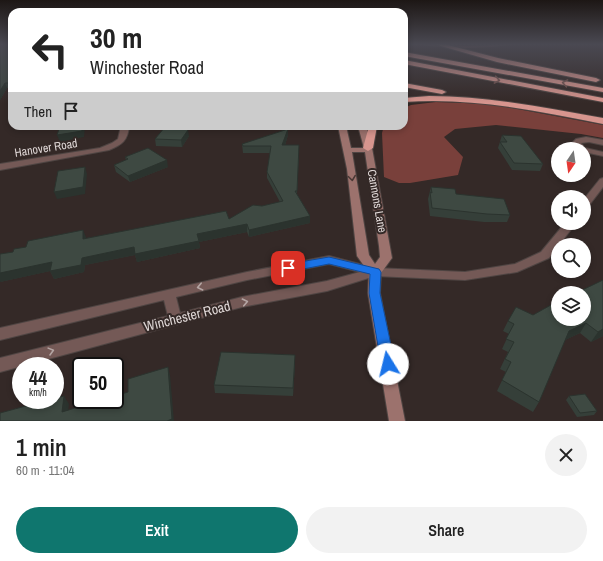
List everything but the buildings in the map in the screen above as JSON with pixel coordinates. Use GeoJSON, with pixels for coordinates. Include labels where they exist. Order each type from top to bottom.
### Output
{"type":"FeatureCollection","features":[{"type":"Feature","properties":{"kind":"highway"},"geometry":{"type":"LineString","coordinates":[[413,64],[603,100]]}},
{"type":"Feature","properties":{"kind":"highway"},"geometry":{"type":"LineString","coordinates":[[457,64],[603,90]]}},
{"type":"Feature","properties":{"kind":"highway"},"geometry":{"type":"LineString","coordinates":[[516,64],[603,82]]}},
{"type":"Feature","properties":{"kind":"highway"},"geometry":{"type":"LineString","coordinates":[[408,86],[603,122]]}},
{"type":"Feature","properties":{"kind":"highway"},"geometry":{"type":"LineString","coordinates":[[408,100],[448,97],[483,100]]}},
{"type":"Feature","properties":{"kind":"highway"},"geometry":{"type":"LineString","coordinates":[[368,149],[372,130]]}},
{"type":"Feature","properties":{"kind":"main road","name":"Cannons Lane"},"geometry":{"type":"LineString","coordinates":[[343,130],[363,256],[375,272],[386,258],[368,149],[363,130]]}},
{"type":"Feature","properties":{"kind":"main road"},"geometry":{"type":"LineString","coordinates":[[347,150],[368,149]]}},
{"type":"Feature","properties":{"kind":"main road"},"geometry":{"type":"LineString","coordinates":[[375,272],[374,293],[397,421]]}},
{"type":"Feature","properties":{"kind":"street","name":"Hanover Road"},"geometry":{"type":"LineString","coordinates":[[0,167],[95,152],[119,143],[125,135],[125,130]]}},
{"type":"Feature","properties":{"kind":"street"},"geometry":{"type":"LineString","coordinates":[[578,142],[581,140],[594,140],[603,143]]}},
{"type":"Feature","properties":{"kind":"street"},"geometry":{"type":"LineString","coordinates":[[591,152],[603,156]]}},
{"type":"Feature","properties":{"kind":"street"},"geometry":{"type":"LineString","coordinates":[[591,196],[603,180]]}},
{"type":"Feature","properties":{"kind":"street","name":"Winchester Road"},"geometry":{"type":"LineString","coordinates":[[0,334],[247,276],[329,260],[375,272],[465,276],[518,268],[545,255],[565,230]]}},
{"type":"Feature","properties":{"kind":"street","name":"Winchester Road"},"geometry":{"type":"LineString","coordinates":[[0,364],[242,302],[327,286],[375,272]]}},
{"type":"Feature","properties":{"kind":"street"},"geometry":{"type":"LineString","coordinates":[[169,294],[175,319]]}},
{"type":"Feature","properties":{"kind":"shaded area"},"geometry":{"type":"Polygon","coordinates":[[[436,102],[490,104],[603,125],[603,138],[581,134],[496,125],[455,129],[444,137],[463,157],[458,175],[410,183],[399,183],[384,177],[382,133],[383,130],[408,130],[408,106],[436,102]]]}},
{"type":"Feature","properties":{"kind":"route"},"geometry":{"type":"LineString","coordinates":[[288,268],[329,260],[375,272],[374,293],[381,322],[388,364]]}}]}
